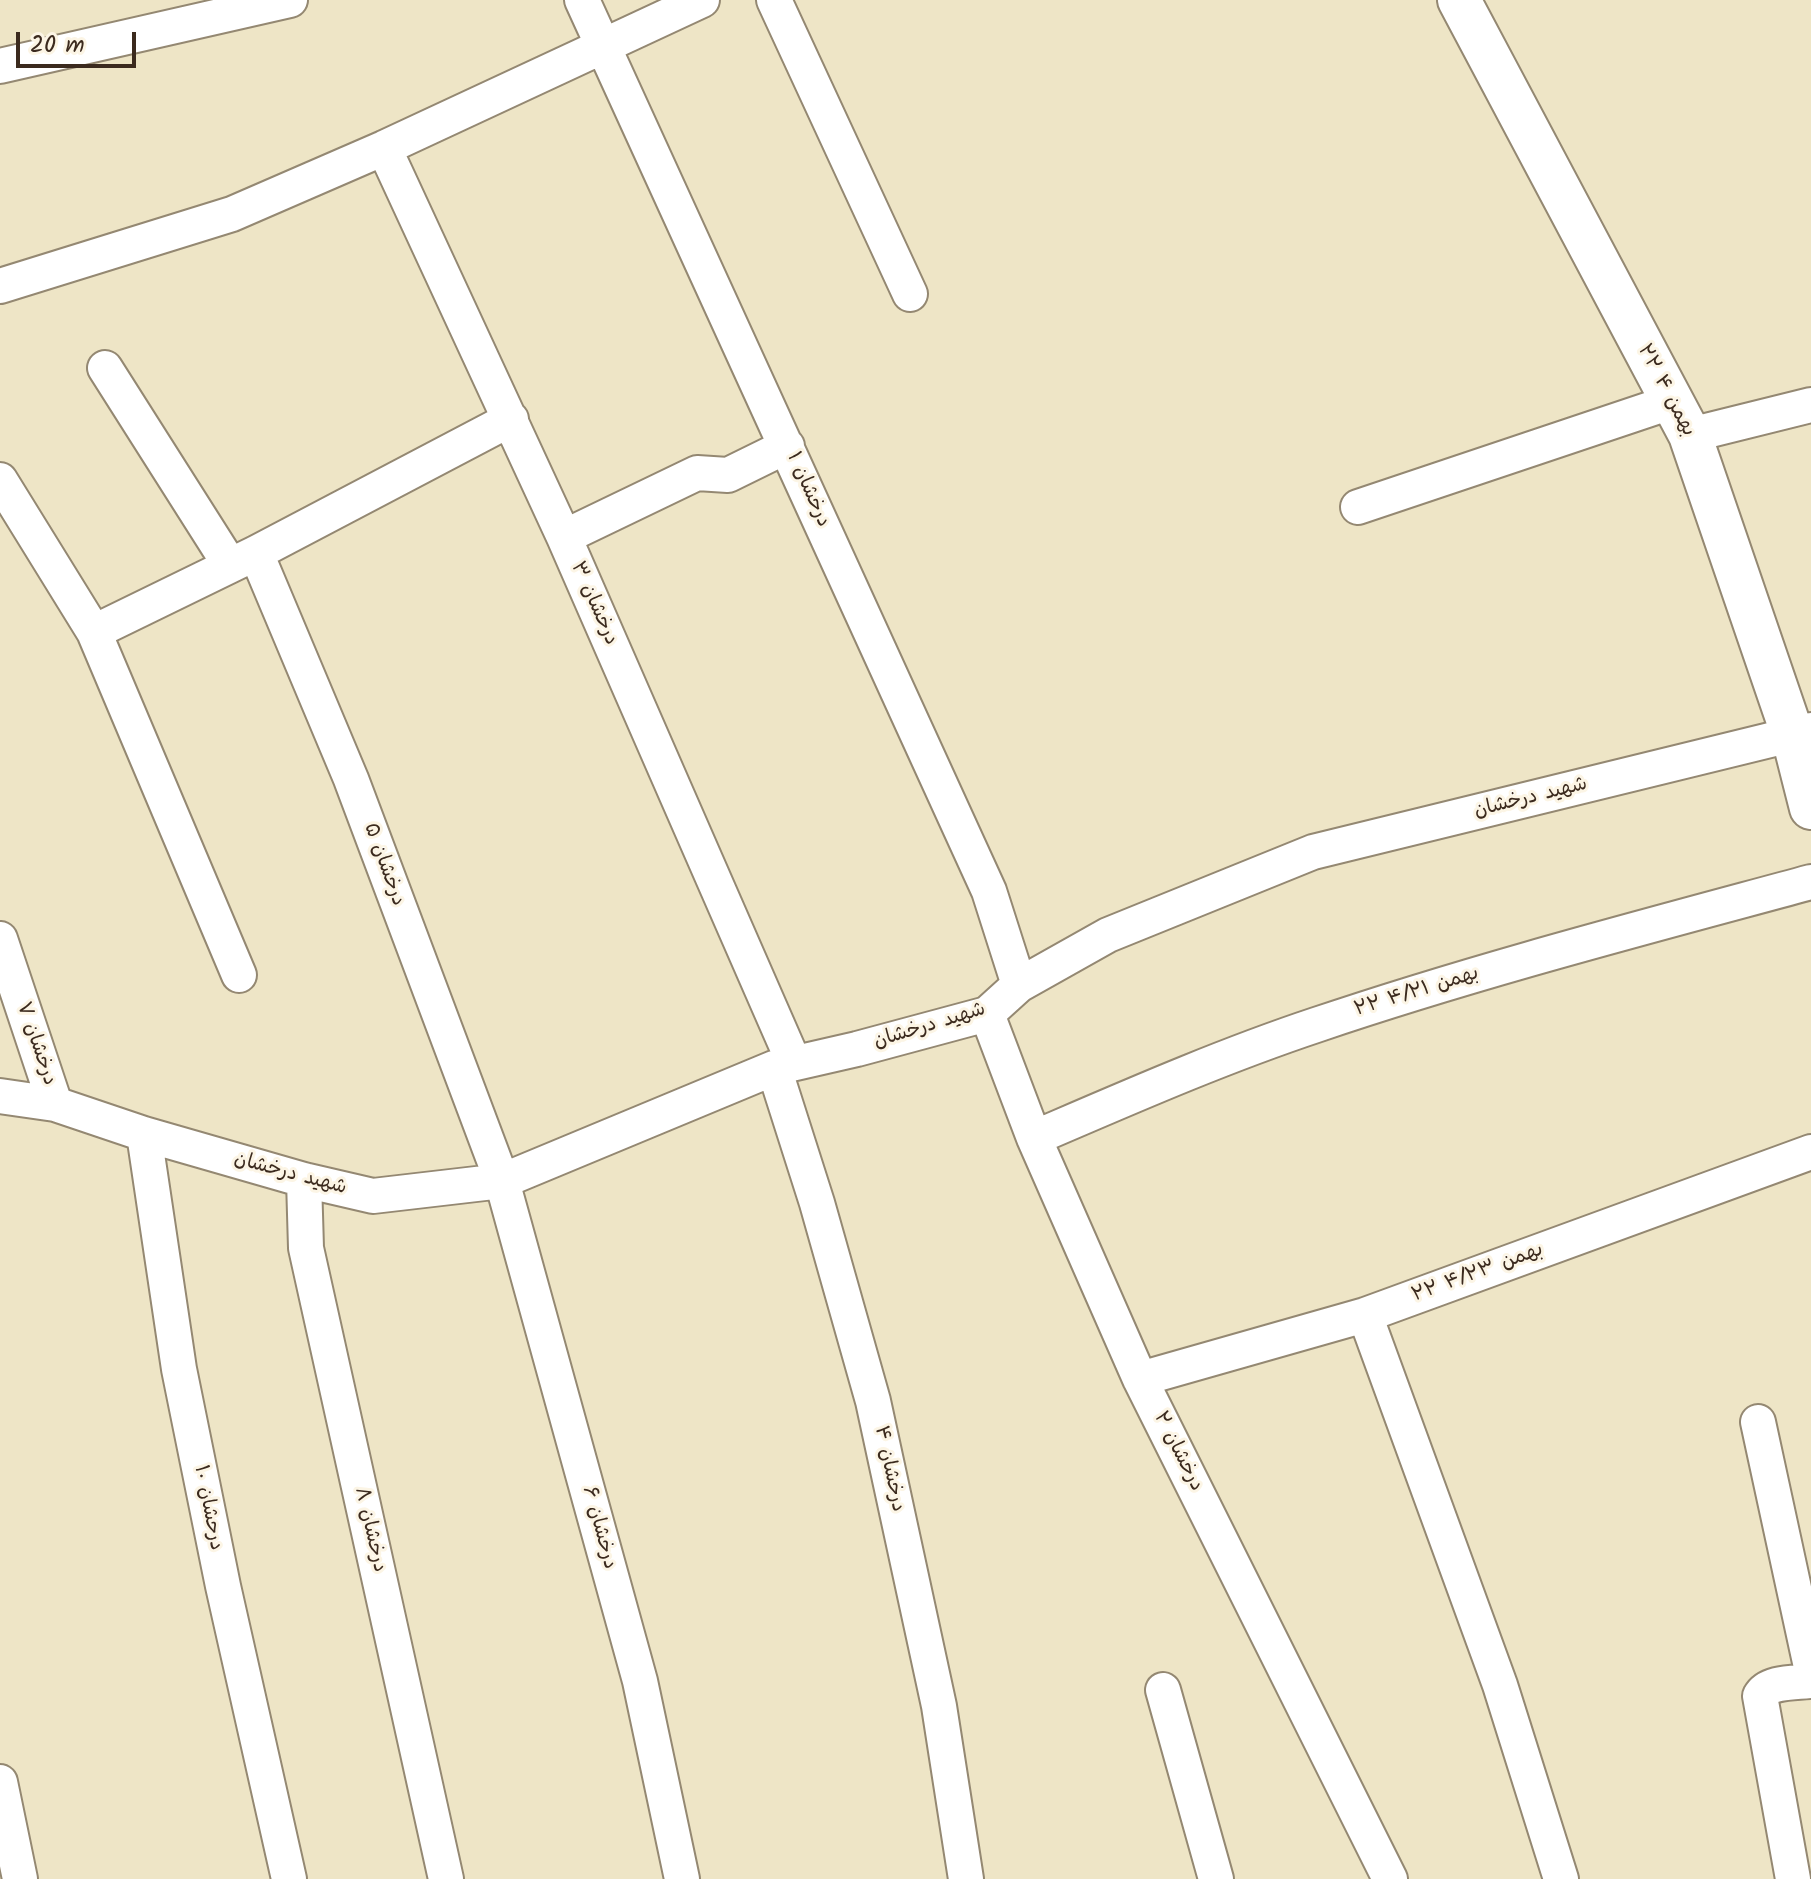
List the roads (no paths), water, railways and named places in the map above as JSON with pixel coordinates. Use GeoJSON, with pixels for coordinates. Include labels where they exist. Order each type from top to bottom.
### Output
{"type":"FeatureCollection","features":[{"type":"Feature","properties":{"kind":"street"},"geometry":{"type":"LineString","coordinates":[[0,66],[290,0]]}},
{"type":"Feature","properties":{"kind":"street","name":"درخشان ۱"},"geometry":{"type":"LineString","coordinates":[[582,0],[989,891],[1019,985]]}},
{"type":"Feature","properties":{"kind":"street"},"geometry":{"type":"LineString","coordinates":[[0,286],[232,214],[384,148],[702,0]]}},
{"type":"Feature","properties":{"kind":"street"},"geometry":{"type":"LineString","coordinates":[[774,0],[910,294]]}},
{"type":"Feature","properties":{"kind":"street","name":"۲۲ بهمن ۴"},"geometry":{"type":"LineString","coordinates":[[1459,0],[1681,418],[1802,732],[1811,808]]}},
{"type":"Feature","properties":{"kind":"street","name":"درخشان ۳"},"geometry":{"type":"LineString","coordinates":[[384,148],[564,537],[784,1066]]}},
{"type":"Feature","properties":{"kind":"street","name":"درخشان ۵"},"geometry":{"type":"LineString","coordinates":[[105,368],[243,559],[351,779],[502,1181]]}},
{"type":"Feature","properties":{"kind":"street"},"geometry":{"type":"LineString","coordinates":[[1358,507],[1681,418],[1811,405]]}},
{"type":"Feature","properties":{"kind":"street"},"geometry":{"type":"LineString","coordinates":[[94,632],[243,559],[511,419]]}},
{"type":"Feature","properties":{"kind":"street"},"geometry":{"type":"LineString","coordinates":[[564,537],[697,473],[728,475],[787,446]]}},
{"type":"Feature","properties":{"kind":"street"},"geometry":{"type":"LineString","coordinates":[[0,480],[94,632],[239,975]]}},
{"type":"Feature","properties":{"kind":"street","name":"شهید درخشان"},"geometry":{"type":"LineString","coordinates":[[0,1096],[55,1104],[144,1134],[304,1180],[373,1196],[502,1181],[784,1066],[987,1014],[1019,985],[1108,935],[1313,852],[1802,732]]}},
{"type":"Feature","properties":{"kind":"street","name":"۲۲ بهمن ۴/۲۱"},"geometry":{"type":"LineString","coordinates":[[1034,1138],[1141,1092],[1312,1026],[1459,978],[1811,882]]}},
{"type":"Feature","properties":{"kind":"street","name":"درخشان ۷"},"geometry":{"type":"LineString","coordinates":[[0,939],[55,1104]]}},
{"type":"Feature","properties":{"kind":"street","name":"درخشان ۲"},"geometry":{"type":"LineString","coordinates":[[987,1014],[1034,1138],[1140,1379],[1390,1879]]}},
{"type":"Feature","properties":{"kind":"street","name":"درخشان ۴"},"geometry":{"type":"LineString","coordinates":[[784,1066],[817,1203],[873,1401],[939,1706],[966,1879]]}},
{"type":"Feature","properties":{"kind":"street","name":"درحشان ۱۰"},"geometry":{"type":"LineString","coordinates":[[144,1134],[179,1369],[223,1586],[289,1879]]}},
{"type":"Feature","properties":{"kind":"street","name":"۲۲ بهمن ۴/۲۳"},"geometry":{"type":"LineString","coordinates":[[1140,1379],[1365,1315],[1811,1152]]}},
{"type":"Feature","properties":{"kind":"street","name":"درخشان ۸"},"geometry":{"type":"LineString","coordinates":[[304,1180],[306,1248],[446,1879]]}},
{"type":"Feature","properties":{"kind":"street","name":"درخشان ۶"},"geometry":{"type":"LineString","coordinates":[[502,1181],[640,1681],[682,1879]]}},
{"type":"Feature","properties":{"kind":"street"},"geometry":{"type":"LineString","coordinates":[[1365,1315],[1500,1685],[1561,1879]]}},
{"type":"Feature","properties":{"kind":"street"},"geometry":{"type":"LineString","coordinates":[[1758,1422],[1811,1667]]}},
{"type":"Feature","properties":{"kind":"street"},"geometry":{"type":"LineString","coordinates":[[1793,1879],[1760,1696],[1764,1689],[1811,1681]]}},
{"type":"Feature","properties":{"kind":"street"},"geometry":{"type":"LineString","coordinates":[[1163,1690],[1216,1879]]}},
{"type":"Feature","properties":{"kind":"street"},"geometry":{"type":"LineString","coordinates":[[0,1782],[20,1879]]}}]}
